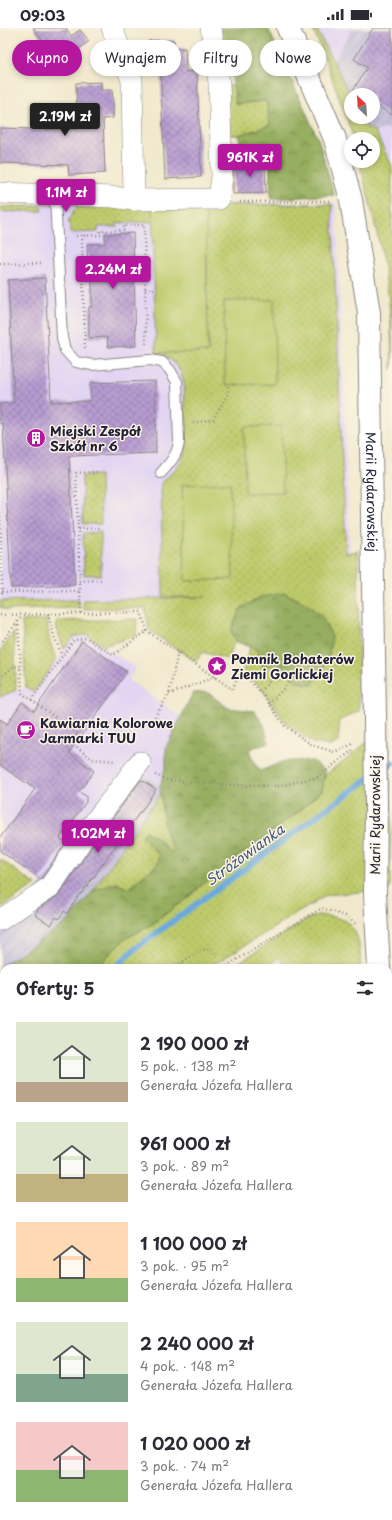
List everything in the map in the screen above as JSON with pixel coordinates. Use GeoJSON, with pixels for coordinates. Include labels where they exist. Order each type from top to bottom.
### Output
{"type":"FeatureCollection","features":[{"type":"Feature","properties":{"kind":"street"},"geometry":{"type":"LineString","coordinates":[[112,28],[132,80],[134,200]]}},
{"type":"Feature","properties":{"kind":"street"},"geometry":{"type":"LineString","coordinates":[[0,193],[113,197],[134,200],[219,200],[222,169],[219,83],[211,28]]}},
{"type":"Feature","properties":{"kind":"street","name":"Marii Rydarowskiej"},"geometry":{"type":"LineString","coordinates":[[288,28],[335,139],[351,200],[370,313],[376,808],[375,894],[379,964]]}},
{"type":"Feature","properties":{"kind":"street"},"geometry":{"type":"LineString","coordinates":[[0,920],[50,887],[90,828],[138,764]]}},
{"type":"Feature","properties":{"kind":"lane"},"geometry":{"type":"LineString","coordinates":[[55,196],[62,338],[65,350],[76,362],[92,365],[150,360],[162,362],[170,370],[177,382],[179,443],[177,452],[170,464],[161,473]]}},
{"type":"Feature","properties":{"kind":"path"},"geometry":{"type":"LineString","coordinates":[[219,200],[333,201]]}},
{"type":"Feature","properties":{"kind":"path"},"geometry":{"type":"LineString","coordinates":[[66,236],[101,235],[100,231],[124,230],[124,225],[144,225],[146,348]]}},
{"type":"Feature","properties":{"kind":"path"},"geometry":{"type":"LineString","coordinates":[[0,264],[58,263]]}},
{"type":"Feature","properties":{"kind":"path"},"geometry":{"type":"LineString","coordinates":[[145,290],[154,289]]}},
{"type":"Feature","properties":{"kind":"path"},"geometry":{"type":"LineString","coordinates":[[85,349],[90,349]]}},
{"type":"Feature","properties":{"kind":"path"},"geometry":{"type":"LineString","coordinates":[[179,425],[213,419],[228,394],[228,385]]}},
{"type":"Feature","properties":{"kind":"path"},"geometry":{"type":"LineString","coordinates":[[81,613],[76,473],[100,472]]}},
{"type":"Feature","properties":{"kind":"path"},"geometry":{"type":"LineString","coordinates":[[0,512],[2,592],[81,591]]}},
{"type":"Feature","properties":{"kind":"path"},"geometry":{"type":"LineString","coordinates":[[78,529],[101,528]]}},
{"type":"Feature","properties":{"kind":"path"},"geometry":{"type":"LineString","coordinates":[[80,581],[102,580]]}},
{"type":"Feature","properties":{"kind":"path"},"geometry":{"type":"LineString","coordinates":[[0,615],[22,616],[141,612],[147,632],[232,689],[241,672],[261,692],[285,726],[312,745],[334,752]]}},
{"type":"Feature","properties":{"kind":"path"},"geometry":{"type":"LineString","coordinates":[[48,614],[62,657]]}},
{"type":"Feature","properties":{"kind":"path"},"geometry":{"type":"LineString","coordinates":[[0,644],[22,616]]}},
{"type":"Feature","properties":{"kind":"path"},"geometry":{"type":"LineString","coordinates":[[18,621],[22,693],[78,734],[71,743],[92,759],[125,761],[138,764],[167,780],[234,786],[279,786],[318,777],[356,747]]}},
{"type":"Feature","properties":{"kind":"path"},"geometry":{"type":"LineString","coordinates":[[31,700],[74,640],[87,638],[113,655],[147,632]]}},
{"type":"Feature","properties":{"kind":"path"},"geometry":{"type":"LineString","coordinates":[[155,717],[169,694],[178,652]]}},
{"type":"Feature","properties":{"kind":"path"},"geometry":{"type":"LineString","coordinates":[[0,678],[14,666],[20,668]]}},
{"type":"Feature","properties":{"kind":"path"},"geometry":{"type":"LineString","coordinates":[[261,692],[281,666]]}},
{"type":"Feature","properties":{"kind":"path"},"geometry":{"type":"LineString","coordinates":[[269,704],[294,675]]}},
{"type":"Feature","properties":{"kind":"path"},"geometry":{"type":"LineString","coordinates":[[169,694],[215,677]]}},
{"type":"Feature","properties":{"kind":"path"},"geometry":{"type":"LineString","coordinates":[[230,964],[322,908],[345,916],[359,926]]}},
{"type":"Feature","properties":{"kind":"path"},"geometry":{"type":"LineString","coordinates":[[179,964],[203,949],[211,950],[218,959]]}},
{"type":"Feature","properties":{"kind":"shaded area"},"geometry":{"type":"Polygon","coordinates":[[[316,28],[353,28],[333,61],[326,47],[326,40],[322,40],[316,28]]]}},
{"type":"Feature","properties":{"kind":"shaded area"},"geometry":{"type":"Polygon","coordinates":[[[353,28],[392,28],[392,128],[375,131],[368,129],[366,124],[380,124],[380,88],[347,88],[333,61],[353,28]]]}},
{"type":"Feature","properties":{"kind":"shaded area"},"geometry":{"type":"Polygon","coordinates":[[[392,128],[392,166],[380,141],[380,132],[375,131],[392,128]]]}},
{"type":"Feature","properties":{"kind":"shaded area"},"geometry":{"type":"Polygon","coordinates":[[[64,203],[336,203],[350,554],[234,599],[0,603],[0,207],[64,203]]]}},
{"type":"Feature","properties":{"kind":"shaded area"},"geometry":{"type":"Polygon","coordinates":[[[87,635],[136,668],[128,680],[181,717],[166,747],[166,764],[160,786],[141,774],[55,893],[0,854],[0,697],[26,687],[34,692],[74,636],[87,635]]]}},
{"type":"Feature","properties":{"kind":"shaded area"},"geometry":{"type":"Polygon","coordinates":[[[141,774],[160,786],[161,792],[93,891],[69,921],[4,964],[0,964],[0,929],[141,774]]]}},
{"type":"Feature","properties":{"kind":"green space"},"geometry":{"type":"Polygon","coordinates":[[[219,28],[268,28],[273,40],[260,40],[260,76],[290,76],[319,141],[334,195],[271,199],[269,152],[241,155],[239,135],[270,125],[266,101],[236,104],[232,76],[252,76],[252,40],[222,40],[219,28]]]}},
{"type":"Feature","properties":{"kind":"green space"},"geometry":{"type":"Polygon","coordinates":[[[312,28],[316,28],[322,40],[317,40],[312,28]]]}},
{"type":"Feature","properties":{"kind":"green space"},"geometry":{"type":"Polygon","coordinates":[[[326,47],[347,88],[344,88],[344,111],[326,61],[326,47]]]}},
{"type":"Feature","properties":{"kind":"green space"},"geometry":{"type":"Polygon","coordinates":[[[223,85],[234,86],[236,104],[266,101],[271,125],[239,135],[224,135],[223,85]]]}},
{"type":"Feature","properties":{"kind":"green space"},"geometry":{"type":"Polygon","coordinates":[[[349,124],[366,124],[368,129],[375,132],[351,132],[349,124]]]}},
{"type":"Feature","properties":{"kind":"green space"},"geometry":{"type":"Polygon","coordinates":[[[380,141],[392,166],[392,370],[390,318],[385,271],[361,168],[380,168],[380,141]]]}},
{"type":"Feature","properties":{"kind":"green space"},"geometry":{"type":"Polygon","coordinates":[[[332,204],[346,553],[358,551],[359,711],[340,720],[338,742],[330,746],[312,743],[286,723],[258,684],[243,671],[250,647],[235,641],[227,659],[202,652],[196,662],[149,630],[145,608],[83,609],[83,600],[206,597],[163,597],[161,483],[174,471],[180,462],[186,445],[184,386],[182,378],[179,370],[172,360],[156,353],[208,352],[206,205],[332,204]]]}},
{"type":"Feature","properties":{"kind":"green space"},"geometry":{"type":"Polygon","coordinates":[[[206,205],[208,352],[156,353],[152,206],[206,205]]]}},
{"type":"Feature","properties":{"kind":"green space"},"geometry":{"type":"Polygon","coordinates":[[[40,206],[43,211],[0,212],[0,207],[40,206]]]}},
{"type":"Feature","properties":{"kind":"green space"},"geometry":{"type":"Polygon","coordinates":[[[77,206],[152,206],[153,222],[117,223],[117,227],[98,227],[98,232],[70,233],[68,221],[77,206]]]}},
{"type":"Feature","properties":{"kind":"green space"},"geometry":{"type":"Polygon","coordinates":[[[274,300],[275,384],[225,385],[224,301],[274,300]]]}},
{"type":"Feature","properties":{"kind":"green space"},"geometry":{"type":"Polygon","coordinates":[[[281,426],[283,492],[245,493],[244,427],[281,426]]]}},
{"type":"Feature","properties":{"kind":"green space"},"geometry":{"type":"Polygon","coordinates":[[[100,475],[101,524],[83,524],[82,476],[100,475]]]}},
{"type":"Feature","properties":{"kind":"green space"},"geometry":{"type":"Polygon","coordinates":[[[230,483],[233,579],[185,581],[182,485],[230,483]]]}},
{"type":"Feature","properties":{"kind":"green space"},"geometry":{"type":"Polygon","coordinates":[[[101,532],[101,575],[84,575],[83,533],[101,532]]]}},
{"type":"Feature","properties":{"kind":"green space"},"geometry":{"type":"Polygon","coordinates":[[[285,593],[307,604],[322,617],[332,637],[328,660],[312,685],[297,682],[286,669],[277,663],[264,667],[256,661],[258,650],[235,641],[231,631],[240,609],[261,597],[285,593]]]}},
{"type":"Feature","properties":{"kind":"green space"},"geometry":{"type":"Polygon","coordinates":[[[79,600],[79,608],[6,610],[0,607],[0,601],[79,600]]]}},
{"type":"Feature","properties":{"kind":"green space"},"geometry":{"type":"Polygon","coordinates":[[[137,619],[136,636],[103,646],[87,635],[74,636],[64,649],[57,630],[56,621],[137,619]]]}},
{"type":"Feature","properties":{"kind":"green space"},"geometry":{"type":"Polygon","coordinates":[[[47,620],[49,638],[56,660],[34,692],[26,687],[22,621],[47,620]]]}},
{"type":"Feature","properties":{"kind":"green space"},"geometry":{"type":"Polygon","coordinates":[[[14,632],[16,690],[0,697],[0,652],[14,632]]]}},
{"type":"Feature","properties":{"kind":"green space"},"geometry":{"type":"Polygon","coordinates":[[[207,692],[228,708],[254,711],[264,725],[269,743],[249,749],[253,761],[260,771],[285,761],[313,761],[325,771],[322,790],[298,812],[248,850],[228,862],[187,898],[152,924],[125,939],[99,964],[4,964],[69,921],[93,891],[116,883],[129,889],[158,863],[160,856],[141,837],[145,831],[158,839],[170,852],[174,850],[164,826],[160,786],[166,764],[166,747],[193,693],[207,692]]]}},
{"type":"Feature","properties":{"kind":"green space"},"geometry":{"type":"Polygon","coordinates":[[[387,734],[392,812],[390,889],[327,895],[215,964],[99,964],[125,939],[152,924],[187,898],[228,862],[248,850],[298,812],[322,790],[325,775],[370,740],[387,734]]]}},
{"type":"Feature","properties":{"kind":"green space"},"geometry":{"type":"Polygon","coordinates":[[[161,792],[162,812],[167,836],[174,850],[170,852],[158,839],[141,837],[160,856],[158,863],[129,889],[116,883],[93,891],[161,792]]]}},
{"type":"Feature","properties":{"kind":"green space"},"geometry":{"type":"Polygon","coordinates":[[[0,859],[36,885],[0,908],[0,859]]]}},
{"type":"Feature","properties":{"kind":"green space"},"geometry":{"type":"Polygon","coordinates":[[[319,915],[331,916],[339,918],[349,924],[353,928],[358,938],[360,964],[284,964],[279,958],[271,964],[236,964],[307,919],[319,915]]]}},
{"type":"Feature","properties":{"kind":"building"},"geometry":{"type":"Polygon","coordinates":[[[33,28],[66,28],[71,36],[80,30],[89,41],[82,47],[82,40],[42,40],[33,28]]]}},
{"type":"Feature","properties":{"kind":"building"},"geometry":{"type":"Polygon","coordinates":[[[373,28],[392,28],[392,115],[380,107],[380,88],[354,88],[367,68],[354,59],[373,28]]]}},
{"type":"Feature","properties":{"kind":"building"},"geometry":{"type":"Polygon","coordinates":[[[181,48],[185,48],[186,72],[189,72],[189,76],[197,76],[201,177],[165,179],[161,76],[181,76],[181,48]]]}},
{"type":"Feature","properties":{"kind":"building"},"geometry":{"type":"Polygon","coordinates":[[[101,82],[101,90],[112,90],[113,104],[113,118],[103,119],[105,173],[69,175],[68,165],[0,163],[0,128],[77,129],[76,83],[101,82]]]}},
{"type":"Feature","properties":{"kind":"building"},"geometry":{"type":"Polygon","coordinates":[[[265,162],[266,193],[233,194],[234,163],[265,162]]]}},
{"type":"Feature","properties":{"kind":"building"},"geometry":{"type":"Polygon","coordinates":[[[133,233],[136,346],[108,347],[107,337],[89,338],[89,307],[92,307],[92,273],[88,274],[87,244],[105,244],[105,234],[133,233]]]}},
{"type":"Feature","properties":{"kind":"building","name":"Miejski Zespół Szkół nr 6"},"geometry":{"type":"Polygon","coordinates":[[[45,278],[51,402],[91,401],[90,383],[155,381],[156,453],[69,456],[75,585],[11,588],[3,423],[0,424],[0,404],[14,403],[8,280],[45,278]]]}},
{"type":"Feature","properties":{"kind":"building"},"geometry":{"type":"Polygon","coordinates":[[[82,641],[127,672],[69,753],[94,771],[79,792],[86,796],[86,802],[60,838],[66,842],[41,879],[0,851],[0,838],[35,789],[0,765],[0,719],[7,724],[22,702],[34,711],[82,641]]]}},
{"type":"Feature","properties":{"kind":"building"},"geometry":{"type":"Polygon","coordinates":[[[141,780],[156,789],[141,812],[102,864],[93,879],[92,878],[81,894],[80,893],[67,913],[64,911],[59,919],[56,917],[51,925],[35,915],[38,909],[60,894],[97,839],[98,840],[102,832],[104,833],[113,818],[141,780]]]}},
{"type":"Feature","properties":{"kind":"waterway","name":"Stróżowianka"},"geometry":{"type":"LineString","coordinates":[[380,771],[392,763]]}},
{"type":"Feature","properties":{"kind":"waterway","name":"Stróżowianka"},"geometry":{"type":"LineString","coordinates":[[118,964],[136,948],[371,777]]}},
{"type":"Feature","properties":{"kind":"place","name":"Miejski Zespół Szkół nr 6"},"geometry":{"type":"Point","coordinates":[36,438]}},
{"type":"Feature","properties":{"kind":"place","name":"Pomnik Bohaterów Ziemi Gorlickiej"},"geometry":{"type":"Point","coordinates":[217,666]}},
{"type":"Feature","properties":{"kind":"place","name":"Kawiarnia Kolorowe Jarmarki TUU"},"geometry":{"type":"Point","coordinates":[26,730]}}]}
